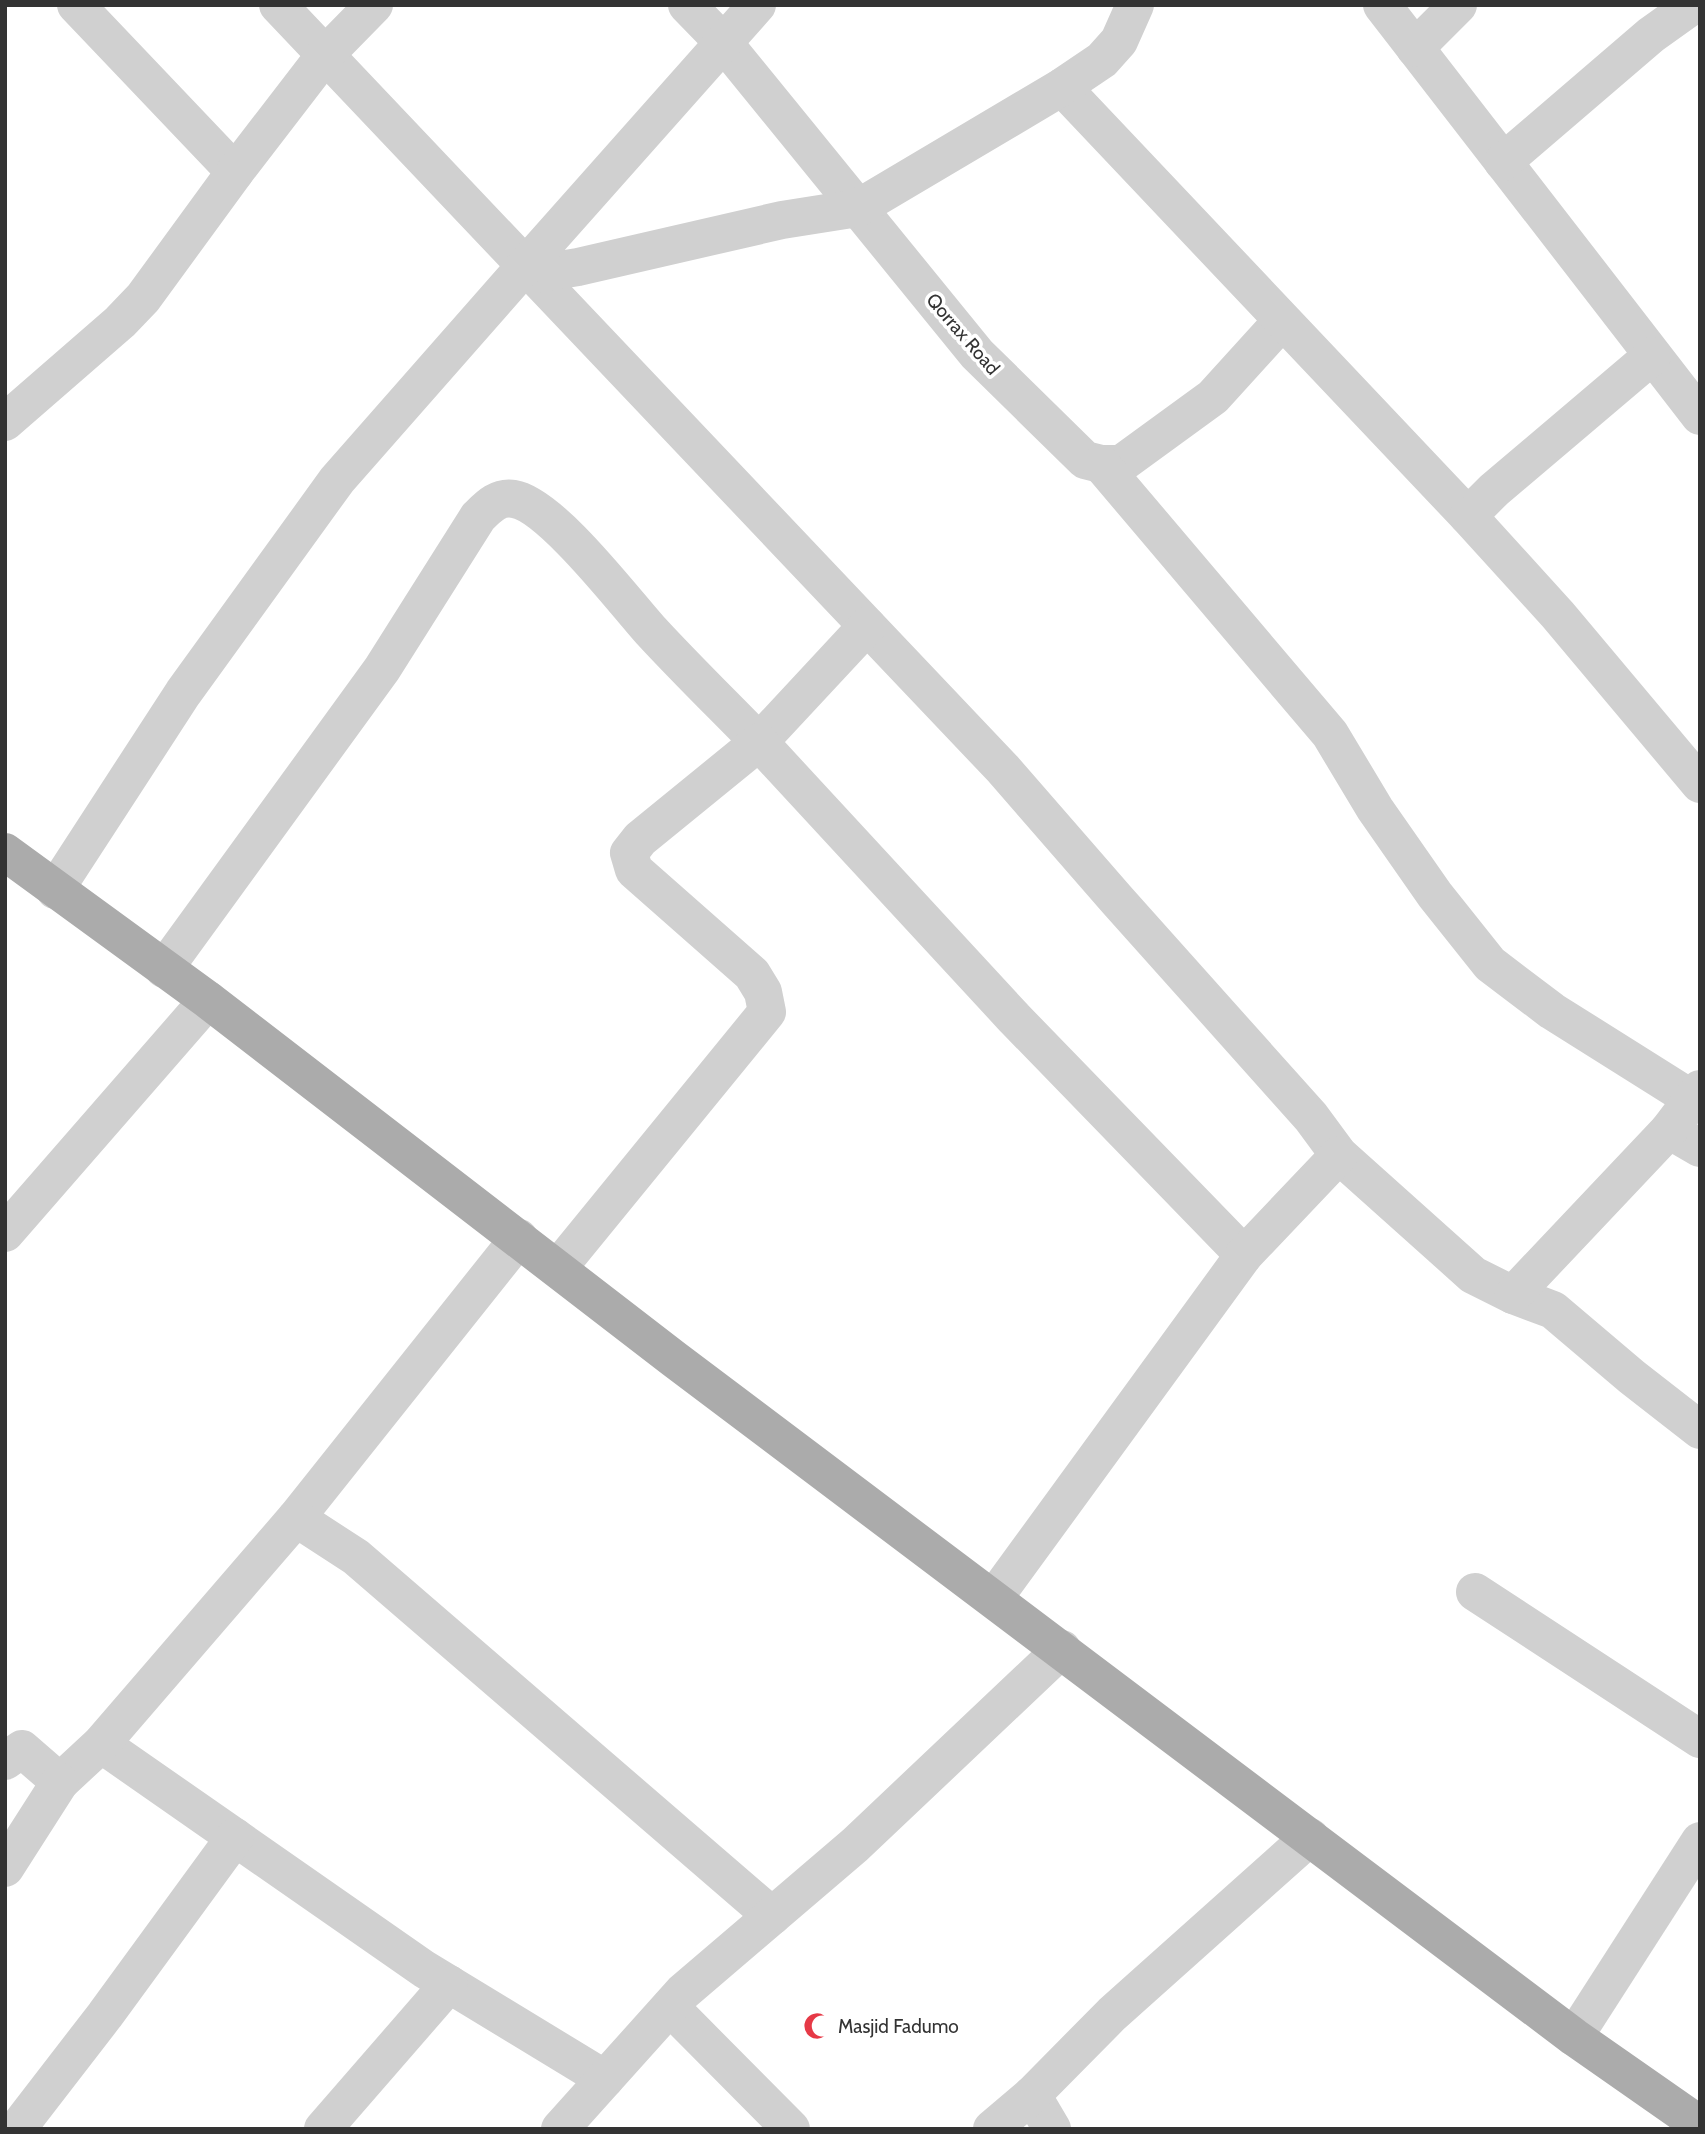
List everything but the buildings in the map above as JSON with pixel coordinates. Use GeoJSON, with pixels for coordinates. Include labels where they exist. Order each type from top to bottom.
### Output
{"type":"FeatureCollection","features":[{"type":"Feature","properties":{"kind":"main road"},"geometry":{"type":"LineString","coordinates":[[5,852],[208,1000],[674,1359],[1062,1648],[1574,2037],[1700,2126]]}},
{"type":"Feature","properties":{"kind":"street"},"geometry":{"type":"LineString","coordinates":[[76,5],[235,172]]}},
{"type":"Feature","properties":{"kind":"street"},"geometry":{"type":"LineString","coordinates":[[278,5],[1003,769],[1311,1117],[1339,1156],[1472,1275],[1553,1310],[1700,1430]]}},
{"type":"Feature","properties":{"kind":"street"},"geometry":{"type":"LineString","coordinates":[[5,422],[120,322],[143,298],[235,172],[326,55],[374,5]]}},
{"type":"Feature","properties":{"kind":"street","name":"Qorrax Road"},"geometry":{"type":"LineString","coordinates":[[687,5],[723,42],[976,354],[1085,460],[1101,464],[1330,734],[1382,820],[1435,895],[1490,964],[1552,1011],[1696,1094]]}},
{"type":"Feature","properties":{"kind":"street"},"geometry":{"type":"LineString","coordinates":[[55,890],[183,693],[337,480],[530,269],[757,5]]}},
{"type":"Feature","properties":{"kind":"street"},"geometry":{"type":"LineString","coordinates":[[530,269],[578,267],[782,220],[858,208],[1102,60],[1119,41],[1135,5]]}},
{"type":"Feature","properties":{"kind":"street"},"geometry":{"type":"LineString","coordinates":[[1382,5],[1700,416]]}},
{"type":"Feature","properties":{"kind":"street"},"geometry":{"type":"LineString","coordinates":[[1415,48],[1458,5]]}},
{"type":"Feature","properties":{"kind":"street"},"geometry":{"type":"LineString","coordinates":[[1503,162],[1651,35],[1693,5]]}},
{"type":"Feature","properties":{"kind":"street"},"geometry":{"type":"LineString","coordinates":[[1062,86],[1468,516],[1558,615],[1700,784]]}},
{"type":"Feature","properties":{"kind":"street"},"geometry":{"type":"LineString","coordinates":[[1101,464],[1121,464],[1213,397],[1282,321]]}},
{"type":"Feature","properties":{"kind":"street"},"geometry":{"type":"LineString","coordinates":[[1468,516],[1494,490],[1652,356]]}},
{"type":"Feature","properties":{"kind":"street"},"geometry":{"type":"LineString","coordinates":[[164,969],[382,669],[478,517],[496,500],[513,498],[527,504],[582,551],[653,632],[759,742],[1014,1018],[1244,1255]]}},
{"type":"Feature","properties":{"kind":"street"},"geometry":{"type":"LineString","coordinates":[[558,1268],[767,1012],[763,992],[752,974],[634,870],[629,853],[640,839],[759,742],[867,625]]}},
{"type":"Feature","properties":{"kind":"street"},"geometry":{"type":"LineString","coordinates":[[5,1233],[208,1000]]}},
{"type":"Feature","properties":{"kind":"street"},"geometry":{"type":"LineString","coordinates":[[1513,1295],[1685,1139],[1696,1094]]}},
{"type":"Feature","properties":{"kind":"street"},"geometry":{"type":"LineString","coordinates":[[994,1598],[1244,1255],[1339,1156]]}},
{"type":"Feature","properties":{"kind":"street"},"geometry":{"type":"LineString","coordinates":[[5,1868],[60,1782],[101,1744],[296,1518],[519,1238]]}},
{"type":"Feature","properties":{"kind":"street"},"geometry":{"type":"LineString","coordinates":[[296,1518],[356,1557],[772,1916]]}},
{"type":"Feature","properties":{"kind":"street"},"geometry":{"type":"LineString","coordinates":[[1475,1592],[1700,1739]]}},
{"type":"Feature","properties":{"kind":"street"},"geometry":{"type":"LineString","coordinates":[[560,2129],[684,1992],[855,1845],[1062,1648]]}},
{"type":"Feature","properties":{"kind":"street"},"geometry":{"type":"LineString","coordinates":[[101,1744],[449,1984],[605,2078]]}},
{"type":"Feature","properties":{"kind":"street"},"geometry":{"type":"LineString","coordinates":[[11,1746],[60,1782]]}},
{"type":"Feature","properties":{"kind":"street"},"geometry":{"type":"LineString","coordinates":[[17,2129],[105,2015],[235,1837]]}},
{"type":"Feature","properties":{"kind":"street"},"geometry":{"type":"LineString","coordinates":[[992,2129],[1032,2095],[1112,2014],[1310,1837]]}},
{"type":"Feature","properties":{"kind":"street"},"geometry":{"type":"LineString","coordinates":[[1574,2037],[1700,1841]]}},
{"type":"Feature","properties":{"kind":"street"},"geometry":{"type":"LineString","coordinates":[[323,2129],[449,1984]]}},
{"type":"Feature","properties":{"kind":"street"},"geometry":{"type":"LineString","coordinates":[[670,2007],[790,2129]]}},
{"type":"Feature","properties":{"kind":"street"},"geometry":{"type":"LineString","coordinates":[[1032,2095],[1052,2129]]}},
{"type":"Feature","properties":{"kind":"place","name":"Masjid Fadumo"},"geometry":{"type":"Point","coordinates":[817,2026]}}]}
